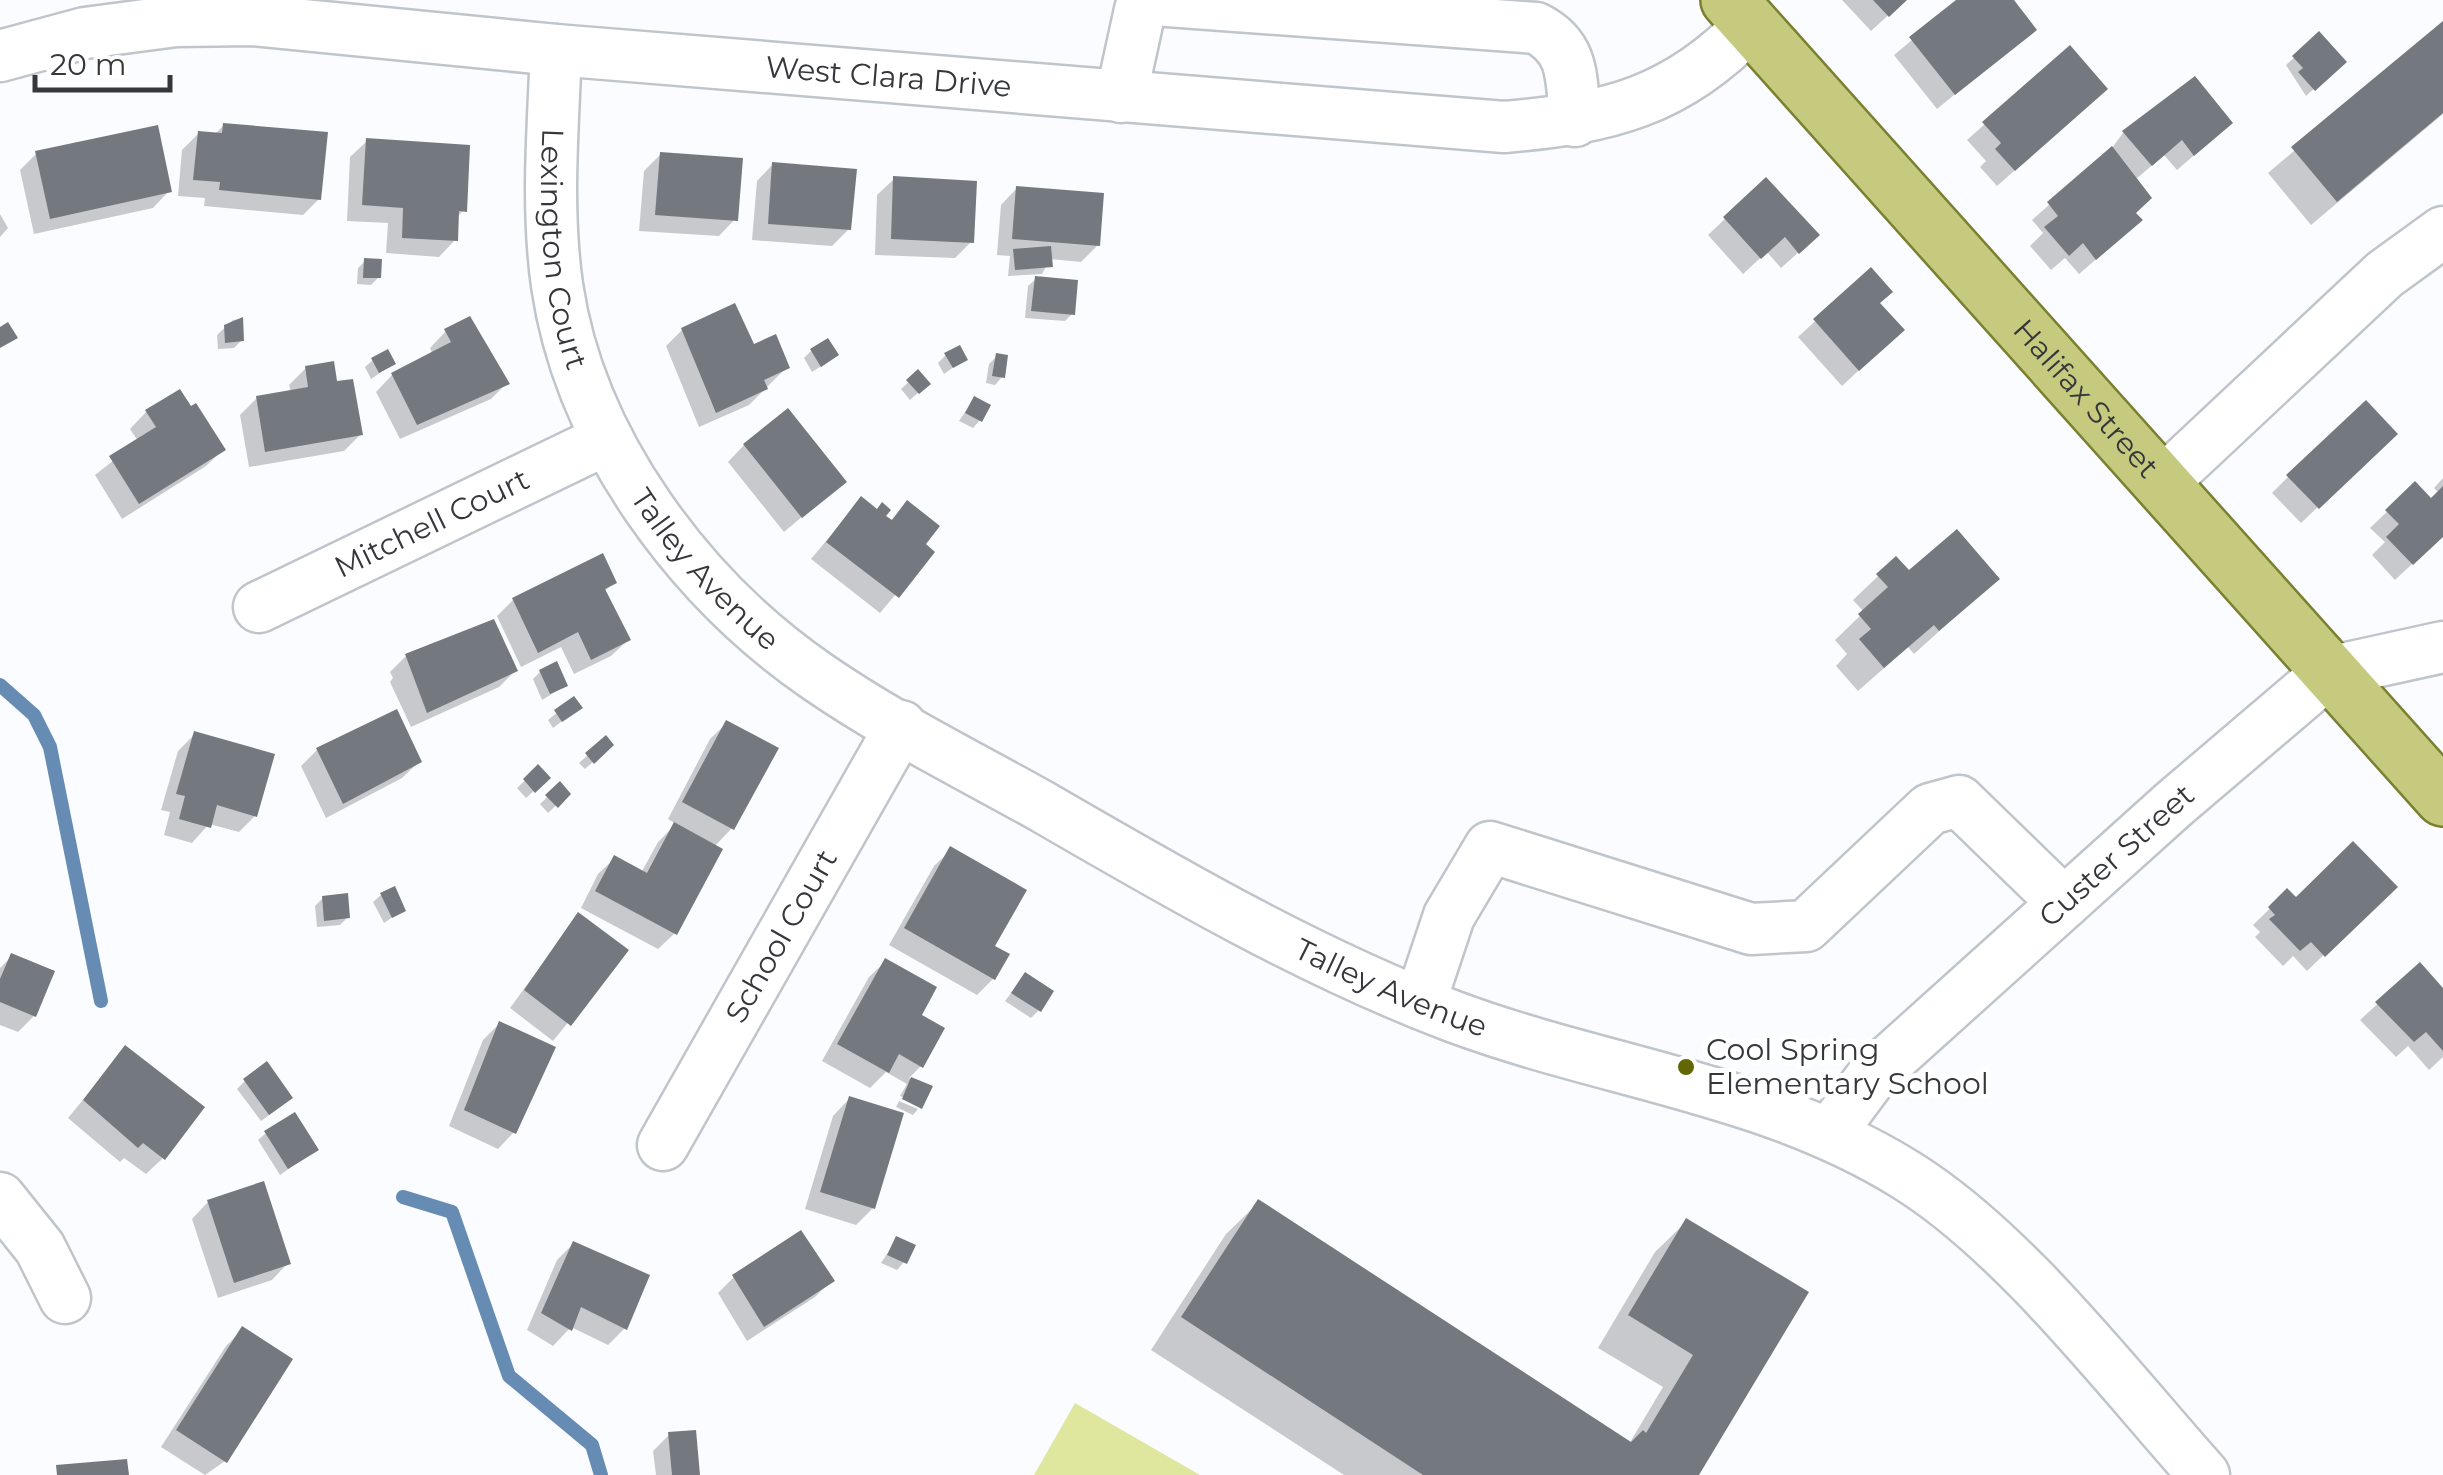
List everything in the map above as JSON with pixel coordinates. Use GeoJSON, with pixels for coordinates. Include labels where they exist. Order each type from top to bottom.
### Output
{"type":"FeatureCollection","features":[{"type":"Feature","properties":{"kind":"main road","name":"Halifax Street"},"geometry":{"type":"LineString","coordinates":[[1740,12],[2443,798]]}},
{"type":"Feature","properties":{"kind":"street"},"geometry":{"type":"LineString","coordinates":[[1121,97],[1140,10],[1154,0],[1536,28],[1556,38],[1568,55],[1575,121]]}},
{"type":"Feature","properties":{"kind":"street","name":"West Clara Drive"},"geometry":{"type":"LineString","coordinates":[[0,56],[85,33],[176,21],[253,20],[556,50],[1504,126],[1575,121],[1675,88],[1716,60],[1740,12]]}},
{"type":"Feature","properties":{"kind":"street","name":"Lexington Court"},"geometry":{"type":"LineString","coordinates":[[556,50],[550,204],[558,289],[578,367],[607,439]]}},
{"type":"Feature","properties":{"kind":"street"},"geometry":{"type":"LineString","coordinates":[[2162,483],[2385,274],[2443,232]]}},
{"type":"Feature","properties":{"kind":"street","name":"Mitchell Court"},"geometry":{"type":"LineString","coordinates":[[259,606],[607,439]]}},
{"type":"Feature","properties":{"kind":"street","name":"Talley Avenue"},"geometry":{"type":"LineString","coordinates":[[607,439],[634,486],[692,562],[759,629],[817,676],[1139,862],[1357,976],[1420,1003],[1528,1042],[1654,1073],[1830,1132],[1910,1177],[1975,1226],[2204,1475]]}},
{"type":"Feature","properties":{"kind":"street","name":"Custer Street"},"geometry":{"type":"LineString","coordinates":[[1830,1132],[1873,1076],[2329,672],[2443,647]]}},
{"type":"Feature","properties":{"kind":"street","name":"School Court"},"geometry":{"type":"LineString","coordinates":[[663,1144],[901,726]]}},
{"type":"Feature","properties":{"kind":"street"},"geometry":{"type":"LineString","coordinates":[[1420,1003],[1448,916],[1490,847],[1751,928],[1806,926],[1930,810],[1960,802],[2064,903]]}},
{"type":"Feature","properties":{"kind":"street"},"geometry":{"type":"LineString","coordinates":[[0,1198],[40,1248],[65,1298]]}},
{"type":"Feature","properties":{"kind":"green space"},"geometry":{"type":"Polygon","coordinates":[[[1075,1403],[1200,1475],[1034,1475],[1075,1403]]]}},
{"type":"Feature","properties":{"kind":"building"},"geometry":{"type":"Polygon","coordinates":[[[1873,0],[1907,0],[1889,17],[1873,0]]]}},
{"type":"Feature","properties":{"kind":"building"},"geometry":{"type":"Polygon","coordinates":[[[1956,0],[2014,0],[2037,30],[1955,95],[1909,37],[1956,0]]]}},
{"type":"Feature","properties":{"kind":"building"},"geometry":{"type":"Polygon","coordinates":[[[2443,21],[2443,113],[2337,202],[2291,147],[2443,21]]]}},
{"type":"Feature","properties":{"kind":"building"},"geometry":{"type":"Polygon","coordinates":[[[2319,31],[2347,62],[2315,91],[2298,72],[2303,68],[2292,56],[2319,31]]]}},
{"type":"Feature","properties":{"kind":"building"},"geometry":{"type":"Polygon","coordinates":[[[2070,45],[2108,89],[2015,171],[1995,149],[2001,143],[1982,122],[2070,45]]]}},
{"type":"Feature","properties":{"kind":"building"},"geometry":{"type":"Polygon","coordinates":[[[2195,76],[2233,123],[2194,156],[2182,140],[2152,166],[2122,131],[2195,76]]]}},
{"type":"Feature","properties":{"kind":"building"},"geometry":{"type":"Polygon","coordinates":[[[223,123],[328,132],[321,200],[219,190],[220,182],[193,180],[198,131],[222,133],[223,123]]]}},
{"type":"Feature","properties":{"kind":"building"},"geometry":{"type":"Polygon","coordinates":[[[158,125],[172,192],[50,219],[35,151],[158,125]]]}},
{"type":"Feature","properties":{"kind":"building"},"geometry":{"type":"Polygon","coordinates":[[[366,138],[470,145],[467,212],[459,211],[458,241],[402,238],[403,208],[362,205],[366,138]]]}},
{"type":"Feature","properties":{"kind":"building"},"geometry":{"type":"Polygon","coordinates":[[[2112,146],[2152,198],[2136,213],[2143,220],[2096,260],[2083,243],[2069,256],[2044,227],[2058,216],[2047,202],[2112,146]]]}},
{"type":"Feature","properties":{"kind":"building"},"geometry":{"type":"Polygon","coordinates":[[[660,152],[743,158],[738,221],[655,215],[660,152]]]}},
{"type":"Feature","properties":{"kind":"building"},"geometry":{"type":"Polygon","coordinates":[[[772,162],[857,169],[851,230],[768,224],[772,162]]]}},
{"type":"Feature","properties":{"kind":"building"},"geometry":{"type":"Polygon","coordinates":[[[893,176],[977,181],[974,243],[891,239],[893,176]]]}},
{"type":"Feature","properties":{"kind":"building"},"geometry":{"type":"Polygon","coordinates":[[[1766,177],[1820,235],[1799,254],[1785,237],[1761,259],[1723,217],[1766,177]]]}},
{"type":"Feature","properties":{"kind":"building"},"geometry":{"type":"Polygon","coordinates":[[[1016,186],[1104,193],[1100,246],[1012,239],[1016,186]]]}},
{"type":"Feature","properties":{"kind":"building"},"geometry":{"type":"Polygon","coordinates":[[[1051,246],[1053,267],[1015,270],[1013,249],[1051,246]]]}},
{"type":"Feature","properties":{"kind":"building"},"geometry":{"type":"Polygon","coordinates":[[[364,258],[382,259],[381,278],[363,278],[364,258]]]}},
{"type":"Feature","properties":{"kind":"building"},"geometry":{"type":"Polygon","coordinates":[[[1871,267],[1893,292],[1880,303],[1905,330],[1859,371],[1813,319],[1871,267]]]}},
{"type":"Feature","properties":{"kind":"building"},"geometry":{"type":"Polygon","coordinates":[[[1035,276],[1078,280],[1075,315],[1031,311],[1035,276]]]}},
{"type":"Feature","properties":{"kind":"building"},"geometry":{"type":"Polygon","coordinates":[[[735,303],[754,344],[776,334],[790,368],[764,380],[768,389],[716,413],[681,328],[735,303]]]}},
{"type":"Feature","properties":{"kind":"building"},"geometry":{"type":"Polygon","coordinates":[[[470,316],[510,384],[417,425],[391,373],[451,342],[444,329],[470,316]]]}},
{"type":"Feature","properties":{"kind":"building"},"geometry":{"type":"Polygon","coordinates":[[[243,317],[244,341],[225,343],[224,325],[243,317]]]}},
{"type":"Feature","properties":{"kind":"building"},"geometry":{"type":"Polygon","coordinates":[[[8,322],[18,338],[0,348],[0,327],[8,322]]]}},
{"type":"Feature","properties":{"kind":"building"},"geometry":{"type":"Polygon","coordinates":[[[828,338],[839,355],[821,367],[810,349],[828,338]]]}},
{"type":"Feature","properties":{"kind":"building"},"geometry":{"type":"Polygon","coordinates":[[[960,345],[968,360],[953,368],[944,353],[960,345]]]}},
{"type":"Feature","properties":{"kind":"building"},"geometry":{"type":"Polygon","coordinates":[[[388,349],[396,364],[379,373],[371,358],[388,349]]]}},
{"type":"Feature","properties":{"kind":"building"},"geometry":{"type":"Polygon","coordinates":[[[996,353],[1008,355],[1005,378],[992,376],[996,353]]]}},
{"type":"Feature","properties":{"kind":"building"},"geometry":{"type":"Polygon","coordinates":[[[334,361],[337,381],[353,379],[363,435],[265,452],[256,396],[308,387],[305,366],[334,361]]]}},
{"type":"Feature","properties":{"kind":"building"},"geometry":{"type":"Polygon","coordinates":[[[918,369],[931,384],[919,394],[906,380],[918,369]]]}},
{"type":"Feature","properties":{"kind":"building"},"geometry":{"type":"Polygon","coordinates":[[[180,389],[191,406],[196,403],[226,450],[139,504],[109,456],[156,427],[145,410],[180,389]]]}},
{"type":"Feature","properties":{"kind":"building"},"geometry":{"type":"Polygon","coordinates":[[[974,396],[991,405],[982,422],[965,413],[974,396]]]}},
{"type":"Feature","properties":{"kind":"building"},"geometry":{"type":"Polygon","coordinates":[[[2366,400],[2398,434],[2319,509],[2286,475],[2366,400]]]}},
{"type":"Feature","properties":{"kind":"building"},"geometry":{"type":"Polygon","coordinates":[[[788,408],[847,482],[802,518],[743,444],[788,408]]]}},
{"type":"Feature","properties":{"kind":"building"},"geometry":{"type":"Polygon","coordinates":[[[2415,481],[2431,498],[2443,486],[2443,537],[2413,565],[2386,537],[2399,524],[2385,510],[2415,481]]]}},
{"type":"Feature","properties":{"kind":"building"},"geometry":{"type":"Polygon","coordinates":[[[861,496],[877,509],[882,502],[891,510],[886,516],[892,520],[907,500],[940,526],[926,544],[935,552],[899,598],[826,542],[861,496]]]}},
{"type":"Feature","properties":{"kind":"building"},"geometry":{"type":"Polygon","coordinates":[[[1957,529],[2000,579],[1939,631],[1934,625],[1884,668],[1859,639],[1871,629],[1858,614],[1888,587],[1876,574],[1896,556],[1909,570],[1957,529]]]}},
{"type":"Feature","properties":{"kind":"building"},"geometry":{"type":"Polygon","coordinates":[[[603,553],[617,583],[605,589],[631,640],[591,660],[578,632],[538,653],[512,598],[603,553]]]}},
{"type":"Feature","properties":{"kind":"building"},"geometry":{"type":"Polygon","coordinates":[[[494,619],[518,671],[427,713],[405,654],[494,619]]]}},
{"type":"Feature","properties":{"kind":"building"},"geometry":{"type":"Polygon","coordinates":[[[557,661],[568,686],[550,694],[539,670],[557,661]]]}},
{"type":"Feature","properties":{"kind":"building"},"geometry":{"type":"Polygon","coordinates":[[[574,696],[583,708],[562,722],[554,710],[574,696]]]}},
{"type":"Feature","properties":{"kind":"building"},"geometry":{"type":"Polygon","coordinates":[[[397,709],[422,762],[343,804],[316,748],[397,709]]]}},
{"type":"Feature","properties":{"kind":"building"},"geometry":{"type":"Polygon","coordinates":[[[726,720],[779,748],[734,830],[682,802],[726,720]]]}},
{"type":"Feature","properties":{"kind":"building"},"geometry":{"type":"Polygon","coordinates":[[[194,731],[275,754],[257,817],[217,805],[211,828],[179,819],[185,796],[176,794],[194,731]]]}},
{"type":"Feature","properties":{"kind":"building"},"geometry":{"type":"Polygon","coordinates":[[[606,735],[614,745],[594,764],[585,753],[606,735]]]}},
{"type":"Feature","properties":{"kind":"building"},"geometry":{"type":"Polygon","coordinates":[[[538,764],[551,778],[535,793],[523,779],[538,764]]]}},
{"type":"Feature","properties":{"kind":"building"},"geometry":{"type":"Polygon","coordinates":[[[560,781],[571,794],[558,808],[545,795],[560,781]]]}},
{"type":"Feature","properties":{"kind":"building"},"geometry":{"type":"Polygon","coordinates":[[[674,822],[723,849],[677,935],[595,891],[614,855],[647,873],[674,822]]]}},
{"type":"Feature","properties":{"kind":"building"},"geometry":{"type":"Polygon","coordinates":[[[2353,841],[2398,887],[2325,957],[2311,942],[2300,951],[2269,919],[2275,915],[2268,907],[2287,888],[2296,897],[2353,841]]]}},
{"type":"Feature","properties":{"kind":"building"},"geometry":{"type":"Polygon","coordinates":[[[950,846],[1027,890],[995,946],[1010,954],[995,980],[904,928],[950,846]]]}},
{"type":"Feature","properties":{"kind":"building"},"geometry":{"type":"Polygon","coordinates":[[[395,886],[406,911],[392,918],[380,893],[395,886]]]}},
{"type":"Feature","properties":{"kind":"building"},"geometry":{"type":"Polygon","coordinates":[[[348,893],[350,918],[324,921],[322,896],[348,893]]]}},
{"type":"Feature","properties":{"kind":"building"},"geometry":{"type":"Polygon","coordinates":[[[578,912],[629,950],[571,1026],[524,990],[578,912]]]}},
{"type":"Feature","properties":{"kind":"building"},"geometry":{"type":"Polygon","coordinates":[[[11,953],[55,971],[36,1017],[0,1002],[0,979],[11,953]]]}},
{"type":"Feature","properties":{"kind":"building"},"geometry":{"type":"Polygon","coordinates":[[[885,958],[937,987],[922,1015],[945,1028],[923,1068],[899,1054],[889,1073],[837,1044],[885,958]]]}},
{"type":"Feature","properties":{"kind":"building"},"geometry":{"type":"Polygon","coordinates":[[[2420,962],[2443,988],[2443,1051],[2426,1032],[2414,1042],[2375,1002],[2420,962]]]}},
{"type":"Feature","properties":{"kind":"building"},"geometry":{"type":"Polygon","coordinates":[[[1025,972],[1054,991],[1041,1012],[1011,993],[1025,972]]]}},
{"type":"Feature","properties":{"kind":"building"},"geometry":{"type":"Polygon","coordinates":[[[499,1021],[556,1047],[516,1134],[464,1110],[499,1021]]]}},
{"type":"Feature","properties":{"kind":"building"},"geometry":{"type":"Polygon","coordinates":[[[125,1045],[205,1107],[165,1160],[143,1143],[138,1148],[83,1100],[125,1045]]]}},
{"type":"Feature","properties":{"kind":"building"},"geometry":{"type":"Polygon","coordinates":[[[267,1061],[293,1098],[269,1115],[243,1079],[267,1061]]]}},
{"type":"Feature","properties":{"kind":"building"},"geometry":{"type":"Polygon","coordinates":[[[911,1077],[933,1086],[922,1109],[902,1099],[911,1077]]]}},
{"type":"Feature","properties":{"kind":"building"},"geometry":{"type":"Polygon","coordinates":[[[849,1096],[904,1113],[875,1209],[820,1192],[849,1096]]]}},
{"type":"Feature","properties":{"kind":"building"},"geometry":{"type":"Polygon","coordinates":[[[295,1112],[319,1150],[288,1169],[264,1131],[295,1112]]]}},
{"type":"Feature","properties":{"kind":"building"},"geometry":{"type":"Polygon","coordinates":[[[264,1181],[291,1264],[234,1283],[207,1200],[264,1181]]]}},
{"type":"Feature","properties":{"kind":"building"},"geometry":{"type":"Polygon","coordinates":[[[1258,1199],[1631,1442],[1643,1430],[1646,1433],[1693,1355],[1628,1315],[1686,1218],[1809,1292],[1699,1475],[1423,1475],[1181,1317],[1258,1199]]]}},
{"type":"Feature","properties":{"kind":"building"},"geometry":{"type":"Polygon","coordinates":[[[801,1230],[835,1281],[764,1327],[732,1275],[801,1230]]]}},
{"type":"Feature","properties":{"kind":"building"},"geometry":{"type":"Polygon","coordinates":[[[896,1236],[916,1245],[907,1264],[887,1255],[896,1236]]]}},
{"type":"Feature","properties":{"kind":"building"},"geometry":{"type":"Polygon","coordinates":[[[573,1241],[650,1275],[627,1330],[581,1307],[572,1331],[541,1313],[573,1241]]]}},
{"type":"Feature","properties":{"kind":"building"},"geometry":{"type":"Polygon","coordinates":[[[242,1326],[293,1359],[227,1463],[176,1430],[242,1326]]]}},
{"type":"Feature","properties":{"kind":"building"},"geometry":{"type":"Polygon","coordinates":[[[696,1430],[700,1475],[672,1475],[668,1432],[696,1430]]]}},
{"type":"Feature","properties":{"kind":"building"},"geometry":{"type":"Polygon","coordinates":[[[127,1459],[129,1475],[57,1475],[56,1465],[127,1459]]]}},
{"type":"Feature","properties":{"kind":"waterway"},"geometry":{"type":"LineString","coordinates":[[0,685],[34,715],[50,747],[101,1001]]}},
{"type":"Feature","properties":{"kind":"waterway"},"geometry":{"type":"LineString","coordinates":[[403,1197],[452,1212],[509,1376],[592,1445],[601,1475]]}},
{"type":"Feature","properties":{"kind":"place","name":"Cool Spring Elementary School"},"geometry":{"type":"Point","coordinates":[1686,1067]}}]}
